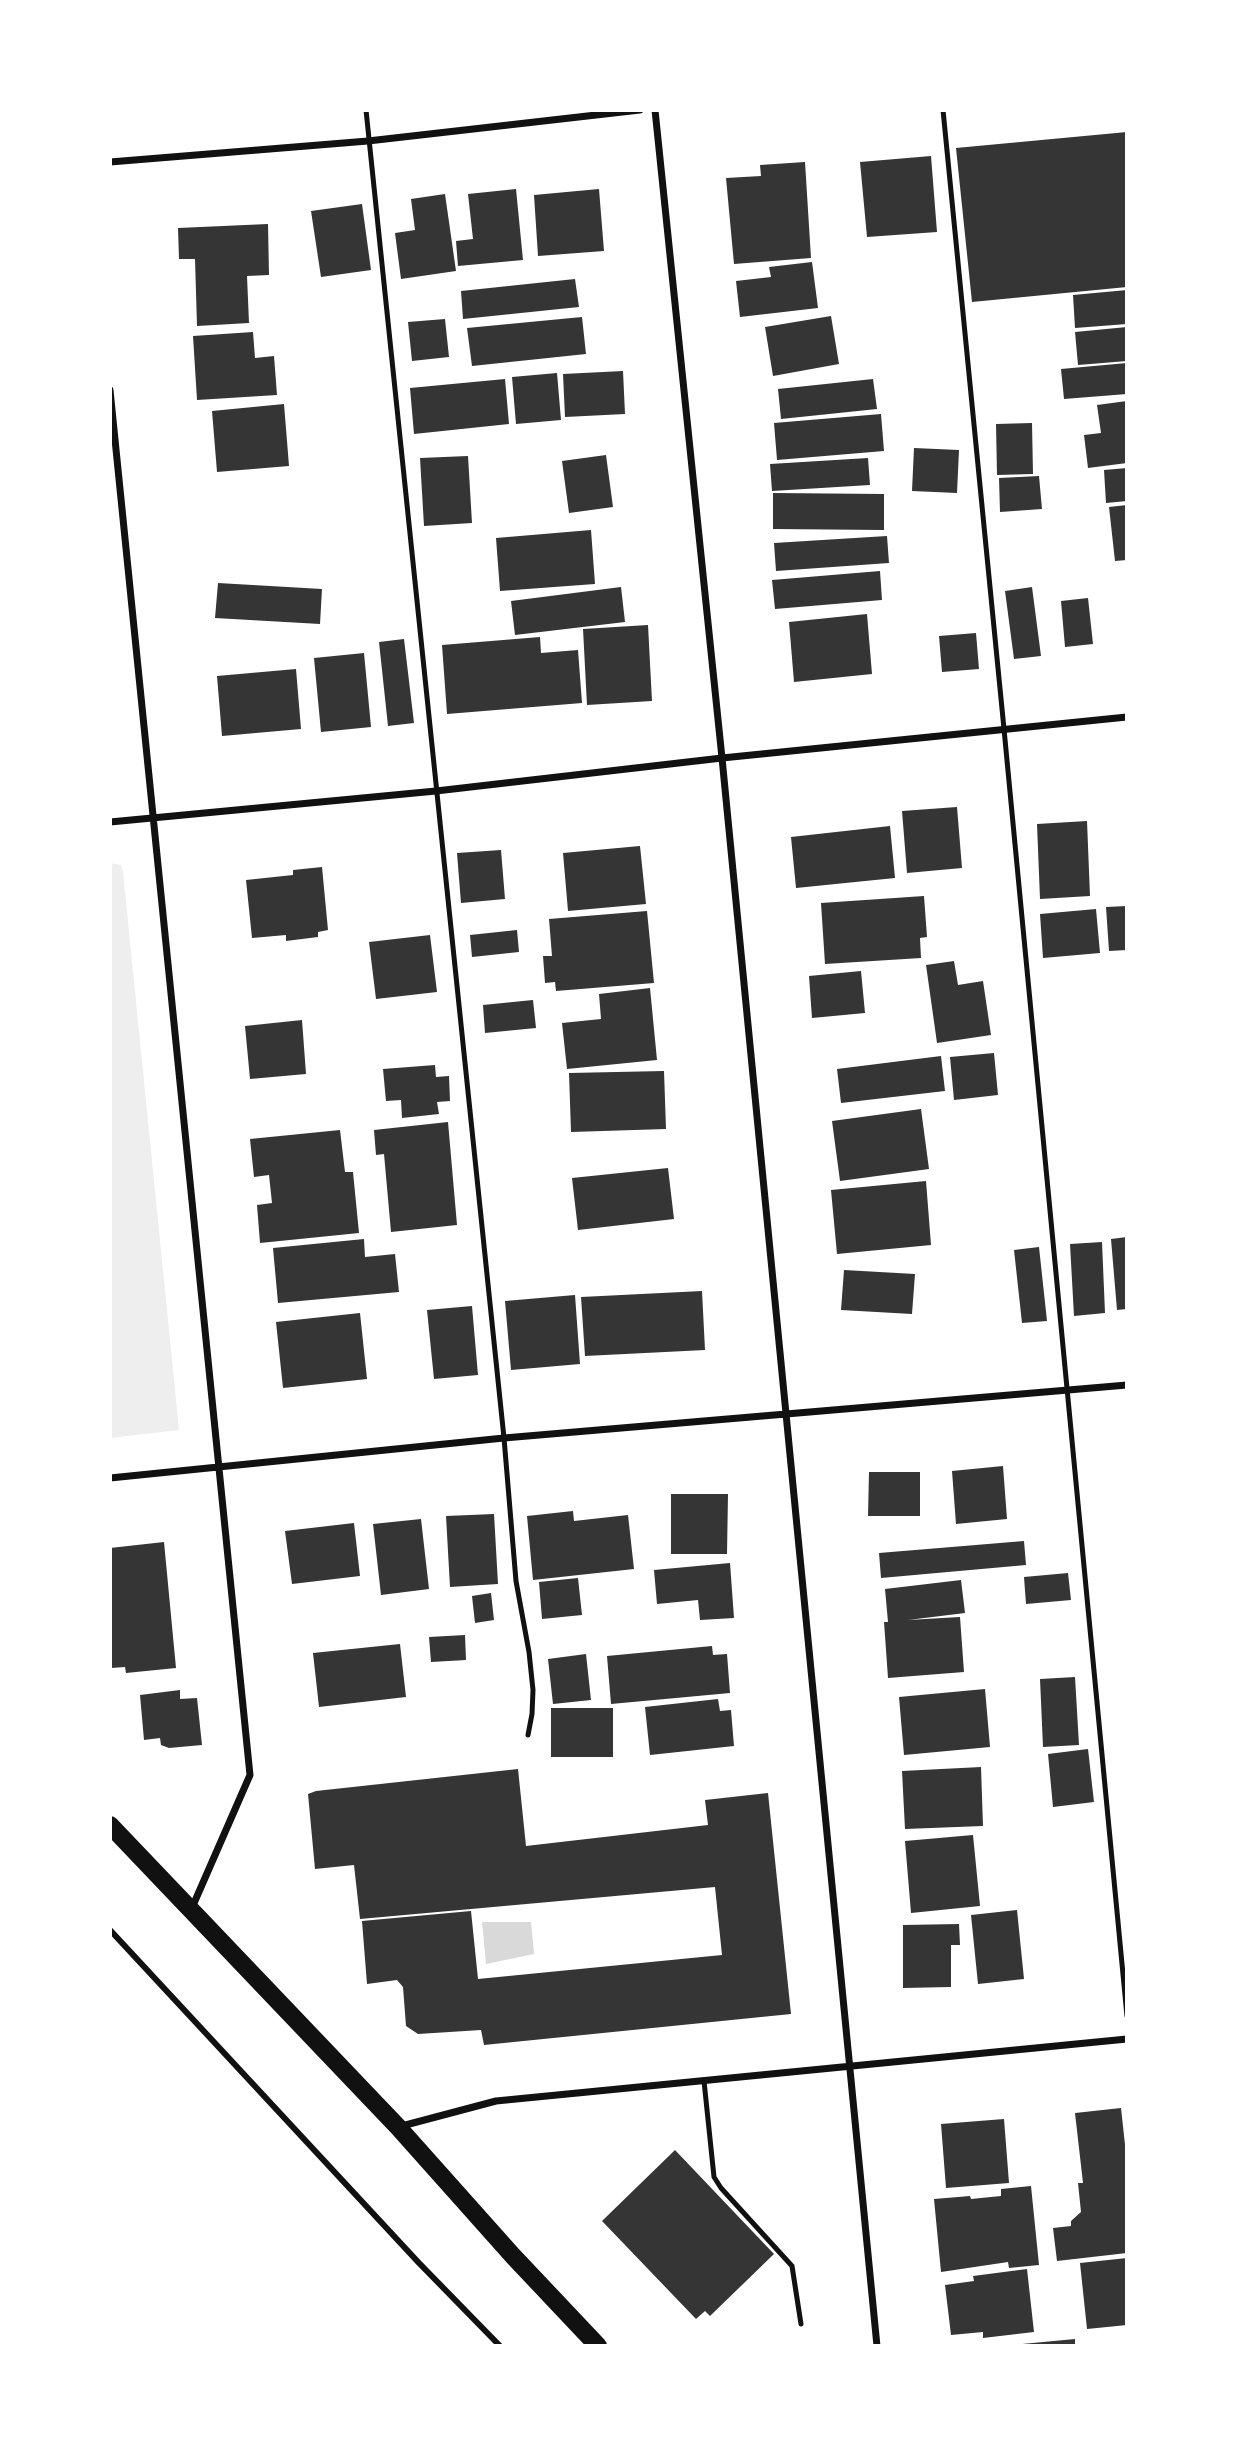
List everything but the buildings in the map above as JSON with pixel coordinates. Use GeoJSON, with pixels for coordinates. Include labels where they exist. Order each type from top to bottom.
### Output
{"type":"FeatureCollection","features":[{"type":"Feature","properties":{"kind":"main road"},"geometry":{"type":"LineString","coordinates":[[110,1825],[398,2127],[598,2346]]}},
{"type":"Feature","properties":{"kind":"street"},"geometry":{"type":"LineString","coordinates":[[110,162],[368,141],[640,110]]}},
{"type":"Feature","properties":{"kind":"street"},"geometry":{"type":"LineString","coordinates":[[655,110],[722,758],[877,2346]]}},
{"type":"Feature","properties":{"kind":"street"},"geometry":{"type":"LineString","coordinates":[[110,390],[250,1775],[191,1911]]}},
{"type":"Feature","properties":{"kind":"street"},"geometry":{"type":"LineString","coordinates":[[110,822],[436,791],[722,758],[1127,717]]}},
{"type":"Feature","properties":{"kind":"street"},"geometry":{"type":"LineString","coordinates":[[110,1478],[504,1438],[1127,1385]]}},
{"type":"Feature","properties":{"kind":"street"},"geometry":{"type":"LineString","coordinates":[[110,1930],[419,2263],[500,2346]]}},
{"type":"Feature","properties":{"kind":"street"},"geometry":{"type":"LineString","coordinates":[[398,2127],[496,2101],[1127,2039]]}},
{"type":"Feature","properties":{"kind":"lane"},"geometry":{"type":"LineString","coordinates":[[366,110],[504,1438],[516,1581],[533,1690],[528,1735]]}},
{"type":"Feature","properties":{"kind":"lane"},"geometry":{"type":"LineString","coordinates":[[943,110],[1127,2016]]}},
{"type":"Feature","properties":{"kind":"lane"},"geometry":{"type":"LineString","coordinates":[[704,2081],[715,2176],[721,2188],[792,2266],[801,2324]]}},
{"type":"Feature","properties":{"kind":"shaded area"},"geometry":{"type":"Polygon","coordinates":[[[110,863],[121,865],[123,872],[179,1430],[110,1438],[110,863]]]}},
{"type":"Feature","properties":{"kind":"shaded area"},"geometry":{"type":"Polygon","coordinates":[[[482,1922],[531,1922],[534,1954],[486,1964],[482,1922]]]}}]}
